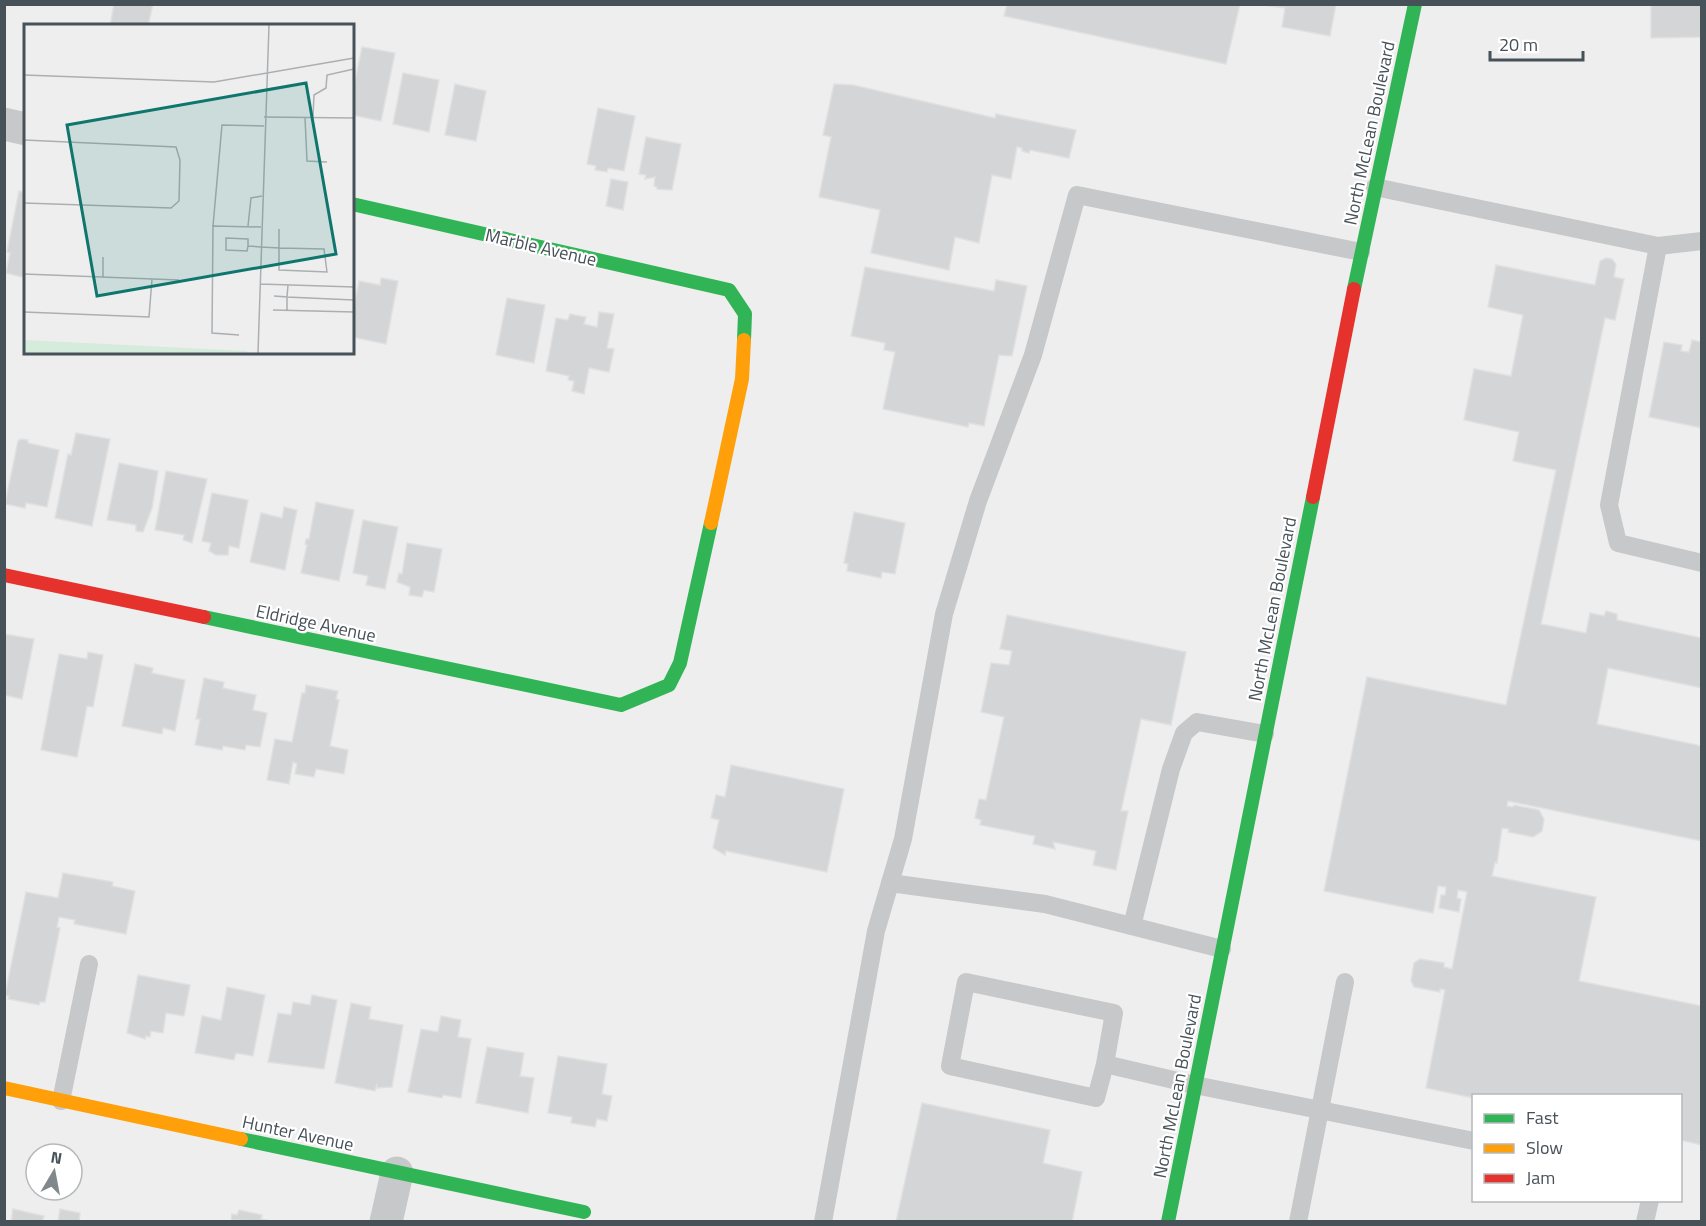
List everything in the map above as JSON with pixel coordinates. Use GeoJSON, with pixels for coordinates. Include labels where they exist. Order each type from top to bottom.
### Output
{"type":"FeatureCollection","features":[{"type":"Feature","properties":{"kind":"street","name":"North McLean Boulevard"},"geometry":{"type":"LineString","coordinates":[[1168,1221],[1375,187],[1415,4]]}},
{"type":"Feature","properties":{"kind":"street"},"geometry":{"type":"LineString","coordinates":[[4,124],[24,129]]}},
{"type":"Feature","properties":{"kind":"street","name":"Marble Avenue"},"geometry":{"type":"LineString","coordinates":[[354,204],[729,290],[745,314],[742,379],[680,663],[669,685],[621,705]]}},
{"type":"Feature","properties":{"kind":"street","name":"Eldridge Avenue"},"geometry":{"type":"LineString","coordinates":[[4,575],[621,705]]}},
{"type":"Feature","properties":{"kind":"street","name":"Hunter Avenue"},"geometry":{"type":"LineString","coordinates":[[4,1088],[584,1212]]}},
{"type":"Feature","properties":{"kind":"street"},"geometry":{"type":"LineString","coordinates":[[386,1221],[397,1173]]}},
{"type":"Feature","properties":{"kind":"lane"},"geometry":{"type":"LineString","coordinates":[[1375,187],[1658,246],[1701,242]]}},
{"type":"Feature","properties":{"kind":"lane"},"geometry":{"type":"LineString","coordinates":[[823,1221],[876,931],[903,838],[944,615],[978,501],[1033,355],[1077,195],[1362,252]]}},
{"type":"Feature","properties":{"kind":"lane"},"geometry":{"type":"LineString","coordinates":[[1658,246],[1609,505],[1618,543],[1701,563]]}},
{"type":"Feature","properties":{"kind":"lane"},"geometry":{"type":"LineString","coordinates":[[1132,926],[1171,769],[1184,733],[1197,722],[1265,734]]}},
{"type":"Feature","properties":{"kind":"lane"},"geometry":{"type":"LineString","coordinates":[[890,883],[1045,904],[1222,949]]}},
{"type":"Feature","properties":{"kind":"lane"},"geometry":{"type":"LineString","coordinates":[[61,1101],[89,964]]}},
{"type":"Feature","properties":{"kind":"lane"},"geometry":{"type":"LineString","coordinates":[[966,982],[1114,1013],[1105,1064],[1096,1098],[950,1066],[966,982]]}},
{"type":"Feature","properties":{"kind":"lane"},"geometry":{"type":"LineString","coordinates":[[1298,1221],[1345,982]]}},
{"type":"Feature","properties":{"kind":"lane"},"geometry":{"type":"LineString","coordinates":[[1105,1064],[1195,1085],[1472,1141]]}},
{"type":"Feature","properties":{"kind":"lane"},"geometry":{"type":"LineString","coordinates":[[1645,1221],[1650,1202]]}},
{"type":"Feature","properties":{"kind":"building"},"geometry":{"type":"Polygon","coordinates":[[[114,4],[153,4],[148,24],[110,24],[114,4]]]}},
{"type":"Feature","properties":{"kind":"building"},"geometry":{"type":"Polygon","coordinates":[[[1007,4],[1240,4],[1226,64],[1004,16],[1007,4]]]}},
{"type":"Feature","properties":{"kind":"building"},"geometry":{"type":"Polygon","coordinates":[[[1256,4],[1336,4],[1330,36],[1282,27],[1285,8],[1256,4]]]}},
{"type":"Feature","properties":{"kind":"building"},"geometry":{"type":"Polygon","coordinates":[[[1651,4],[1702,4],[1702,37],[1651,38],[1651,4]]]}},
{"type":"Feature","properties":{"kind":"building"},"geometry":{"type":"Polygon","coordinates":[[[362,47],[395,53],[381,121],[354,115],[354,85],[362,47]]]}},
{"type":"Feature","properties":{"kind":"building"},"geometry":{"type":"Polygon","coordinates":[[[403,73],[439,80],[429,132],[393,124],[403,73]]]}},
{"type":"Feature","properties":{"kind":"building"},"geometry":{"type":"Polygon","coordinates":[[[455,84],[486,91],[476,141],[445,135],[455,84]]]}},
{"type":"Feature","properties":{"kind":"building"},"geometry":{"type":"Polygon","coordinates":[[[834,84],[853,85],[995,118],[996,114],[1076,130],[1069,158],[1030,150],[1029,153],[1017,147],[1011,179],[992,175],[979,243],[955,237],[949,270],[871,253],[880,210],[819,197],[831,137],[823,135],[834,84]]]}},
{"type":"Feature","properties":{"kind":"building"},"geometry":{"type":"Polygon","coordinates":[[[598,108],[635,116],[624,171],[608,168],[607,172],[595,170],[596,166],[587,164],[598,108]]]}},
{"type":"Feature","properties":{"kind":"building"},"geometry":{"type":"Polygon","coordinates":[[[646,137],[681,144],[672,190],[657,189],[654,186],[655,177],[645,179],[646,175],[639,174],[646,137]]]}},
{"type":"Feature","properties":{"kind":"building"},"geometry":{"type":"Polygon","coordinates":[[[611,179],[628,182],[623,210],[606,206],[611,179]]]}},
{"type":"Feature","properties":{"kind":"building"},"geometry":{"type":"Polygon","coordinates":[[[19,191],[24,192],[24,277],[6,273],[10,253],[7,252],[19,191]]]}},
{"type":"Feature","properties":{"kind":"building"},"geometry":{"type":"Polygon","coordinates":[[[1606,258],[1612,259],[1616,264],[1614,277],[1624,279],[1615,320],[1605,318],[1541,624],[1586,633],[1590,613],[1604,616],[1606,611],[1617,614],[1617,620],[1702,638],[1702,688],[1608,668],[1597,724],[1702,746],[1702,841],[1508,801],[1507,806],[1513,807],[1514,805],[1539,810],[1544,819],[1542,831],[1533,837],[1508,832],[1509,829],[1502,828],[1497,863],[1495,862],[1492,876],[1596,897],[1579,981],[1702,1006],[1702,1145],[1682,1140],[1682,1094],[1472,1094],[1472,1098],[1426,1088],[1445,990],[1440,989],[1440,992],[1414,987],[1411,981],[1414,963],[1420,959],[1444,963],[1444,967],[1452,969],[1467,892],[1458,890],[1457,898],[1461,899],[1459,912],[1439,908],[1441,895],[1445,895],[1446,887],[1438,886],[1433,913],[1324,891],[1367,677],[1506,705],[1556,470],[1513,461],[1519,432],[1464,420],[1474,369],[1511,376],[1523,315],[1488,307],[1496,265],[1595,285],[1600,261],[1606,258]]]}},
{"type":"Feature","properties":{"kind":"building"},"geometry":{"type":"Polygon","coordinates":[[[865,267],[994,291],[996,280],[1027,286],[1012,356],[999,355],[984,426],[969,423],[968,427],[883,409],[895,352],[884,350],[885,343],[851,336],[865,267]]]}},
{"type":"Feature","properties":{"kind":"building"},"geometry":{"type":"Polygon","coordinates":[[[381,278],[398,281],[386,344],[354,337],[354,306],[359,281],[380,285],[381,278]]]}},
{"type":"Feature","properties":{"kind":"building"},"geometry":{"type":"Polygon","coordinates":[[[507,298],[545,305],[534,363],[496,355],[507,298]]]}},
{"type":"Feature","properties":{"kind":"building"},"geometry":{"type":"Polygon","coordinates":[[[599,312],[614,314],[607,348],[614,349],[609,372],[589,368],[584,394],[572,391],[574,381],[568,380],[569,376],[546,371],[556,318],[568,320],[570,314],[586,317],[584,324],[597,327],[599,312]]]}},
{"type":"Feature","properties":{"kind":"building"},"geometry":{"type":"Polygon","coordinates":[[[1692,340],[1702,342],[1702,428],[1649,417],[1664,342],[1682,345],[1681,351],[1689,352],[1692,340]]]}},
{"type":"Feature","properties":{"kind":"building"},"geometry":{"type":"Polygon","coordinates":[[[76,433],[110,439],[92,526],[55,518],[68,454],[71,455],[76,433]]]}},
{"type":"Feature","properties":{"kind":"building"},"geometry":{"type":"Polygon","coordinates":[[[28,440],[28,443],[59,450],[47,507],[26,503],[25,508],[5,504],[18,441],[28,440]]]}},
{"type":"Feature","properties":{"kind":"building"},"geometry":{"type":"Polygon","coordinates":[[[119,463],[158,471],[152,508],[143,532],[136,531],[136,525],[107,520],[119,463]]]}},
{"type":"Feature","properties":{"kind":"building"},"geometry":{"type":"Polygon","coordinates":[[[166,471],[207,479],[192,543],[183,540],[184,535],[155,530],[166,471]]]}},
{"type":"Feature","properties":{"kind":"building"},"geometry":{"type":"Polygon","coordinates":[[[212,493],[248,500],[239,548],[229,546],[228,555],[216,555],[209,551],[211,543],[202,541],[212,493]]]}},
{"type":"Feature","properties":{"kind":"building"},"geometry":{"type":"Polygon","coordinates":[[[316,502],[354,510],[339,581],[301,573],[307,545],[305,544],[306,539],[309,539],[316,502]]]}},
{"type":"Feature","properties":{"kind":"building"},"geometry":{"type":"Polygon","coordinates":[[[284,507],[297,510],[285,570],[250,562],[261,513],[282,518],[284,507]]]}},
{"type":"Feature","properties":{"kind":"building"},"geometry":{"type":"Polygon","coordinates":[[[854,512],[905,523],[895,574],[882,572],[881,578],[847,571],[848,564],[844,563],[854,512]]]}},
{"type":"Feature","properties":{"kind":"building"},"geometry":{"type":"Polygon","coordinates":[[[363,520],[398,527],[385,589],[366,585],[368,576],[353,573],[363,520]]]}},
{"type":"Feature","properties":{"kind":"building"},"geometry":{"type":"Polygon","coordinates":[[[407,543],[442,549],[434,592],[424,590],[422,597],[409,595],[410,587],[397,582],[399,573],[402,574],[407,543]]]}},
{"type":"Feature","properties":{"kind":"building"},"geometry":{"type":"Polygon","coordinates":[[[1007,615],[1186,652],[1171,725],[1141,719],[1121,811],[1128,811],[1116,870],[1093,865],[1096,851],[1053,842],[1055,849],[1033,844],[1035,836],[980,825],[981,820],[975,818],[979,799],[986,800],[1004,717],[981,712],[991,663],[1009,665],[1012,651],[1000,649],[1007,615]]]}},
{"type":"Feature","properties":{"kind":"building"},"geometry":{"type":"Polygon","coordinates":[[[4,634],[34,639],[22,699],[4,695],[4,634]]]}},
{"type":"Feature","properties":{"kind":"building"},"geometry":{"type":"Polygon","coordinates":[[[88,652],[103,655],[93,707],[87,706],[77,757],[41,750],[59,654],[87,659],[88,652]]]}},
{"type":"Feature","properties":{"kind":"building"},"geometry":{"type":"Polygon","coordinates":[[[135,664],[153,668],[152,673],[185,680],[175,731],[163,728],[162,734],[122,726],[135,664]]]}},
{"type":"Feature","properties":{"kind":"building"},"geometry":{"type":"Polygon","coordinates":[[[204,678],[224,682],[223,688],[256,695],[253,710],[267,713],[260,747],[246,745],[245,750],[223,746],[222,750],[195,745],[200,719],[196,719],[204,678]]]}},
{"type":"Feature","properties":{"kind":"building"},"geometry":{"type":"Polygon","coordinates":[[[306,685],[338,691],[336,699],[339,700],[330,746],[348,750],[344,774],[316,769],[314,777],[295,774],[297,764],[293,762],[289,784],[267,780],[275,739],[292,742],[302,693],[305,693],[306,685]]]}},
{"type":"Feature","properties":{"kind":"building"},"geometry":{"type":"Polygon","coordinates":[[[731,765],[844,789],[827,872],[726,851],[725,855],[713,848],[719,820],[711,818],[716,795],[725,797],[731,765]]]}},
{"type":"Feature","properties":{"kind":"building"},"geometry":{"type":"Polygon","coordinates":[[[63,873],[113,882],[112,886],[135,891],[126,934],[74,924],[75,920],[59,917],[57,927],[60,928],[45,1002],[40,1002],[39,1005],[8,999],[9,996],[5,995],[26,892],[58,898],[63,873]]]}},
{"type":"Feature","properties":{"kind":"building"},"geometry":{"type":"Polygon","coordinates":[[[138,975],[190,985],[184,1016],[166,1013],[163,1033],[151,1031],[150,1037],[146,1036],[145,1039],[127,1033],[138,975]]]}},
{"type":"Feature","properties":{"kind":"building"},"geometry":{"type":"Polygon","coordinates":[[[227,987],[265,995],[253,1056],[236,1053],[234,1060],[195,1053],[202,1016],[221,1020],[227,987]]]}},
{"type":"Feature","properties":{"kind":"building"},"geometry":{"type":"Polygon","coordinates":[[[312,995],[337,1000],[324,1069],[268,1062],[278,1013],[291,1015],[293,1002],[310,1005],[312,995]]]}},
{"type":"Feature","properties":{"kind":"building"},"geometry":{"type":"Polygon","coordinates":[[[351,1003],[371,1007],[369,1019],[403,1025],[392,1087],[377,1088],[377,1084],[375,1091],[335,1083],[351,1003]]]}},
{"type":"Feature","properties":{"kind":"building"},"geometry":{"type":"Polygon","coordinates":[[[441,1016],[461,1020],[458,1037],[471,1039],[461,1098],[443,1095],[442,1098],[408,1092],[421,1029],[438,1032],[441,1016]]]}},
{"type":"Feature","properties":{"kind":"building"},"geometry":{"type":"Polygon","coordinates":[[[487,1047],[524,1053],[520,1076],[534,1078],[528,1113],[476,1103],[487,1047]]]}},
{"type":"Feature","properties":{"kind":"building"},"geometry":{"type":"Polygon","coordinates":[[[558,1056],[607,1064],[602,1094],[612,1096],[607,1121],[597,1119],[595,1127],[571,1123],[572,1117],[548,1113],[558,1056]]]}},
{"type":"Feature","properties":{"kind":"building"},"geometry":{"type":"Polygon","coordinates":[[[922,1103],[1050,1130],[1043,1163],[1082,1172],[1072,1222],[896,1222],[922,1103]]]}},
{"type":"Feature","properties":{"kind":"building"},"geometry":{"type":"Polygon","coordinates":[[[13,1209],[44,1216],[42,1222],[11,1222],[13,1209]]]}},
{"type":"Feature","properties":{"kind":"building"},"geometry":{"type":"Polygon","coordinates":[[[60,1209],[80,1213],[79,1222],[58,1222],[60,1209]]]}},
{"type":"Feature","properties":{"kind":"building"},"geometry":{"type":"Polygon","coordinates":[[[239,1210],[262,1215],[261,1219],[276,1222],[231,1220],[232,1214],[237,1215],[239,1210]]]}},
{"type":"Feature","properties":{"kind":"traffic: fast"},"geometry":{"type":"LineString","coordinates":[[1354,289],[1415,4]]}},
{"type":"Feature","properties":{"kind":"traffic: fast"},"geometry":{"type":"LineString","coordinates":[[354,204],[729,290],[745,314],[744,340]]}},
{"type":"Feature","properties":{"kind":"traffic: fast"},"geometry":{"type":"LineString","coordinates":[[1168,1222],[1313,497]]}},
{"type":"Feature","properties":{"kind":"traffic: fast"},"geometry":{"type":"LineString","coordinates":[[204,617],[621,705],[669,685],[680,663],[711,523]]}},
{"type":"Feature","properties":{"kind":"traffic: fast"},"geometry":{"type":"LineString","coordinates":[[241,1139],[584,1212]]}},
{"type":"Feature","properties":{"kind":"traffic: slow"},"geometry":{"type":"LineString","coordinates":[[711,523],[742,379],[744,340]]}},
{"type":"Feature","properties":{"kind":"traffic: slow"},"geometry":{"type":"LineString","coordinates":[[4,1088],[241,1139]]}},
{"type":"Feature","properties":{"kind":"traffic: jam"},"geometry":{"type":"LineString","coordinates":[[1313,497],[1354,289]]}},
{"type":"Feature","properties":{"kind":"traffic: jam"},"geometry":{"type":"LineString","coordinates":[[4,575],[204,617]]}}]}
